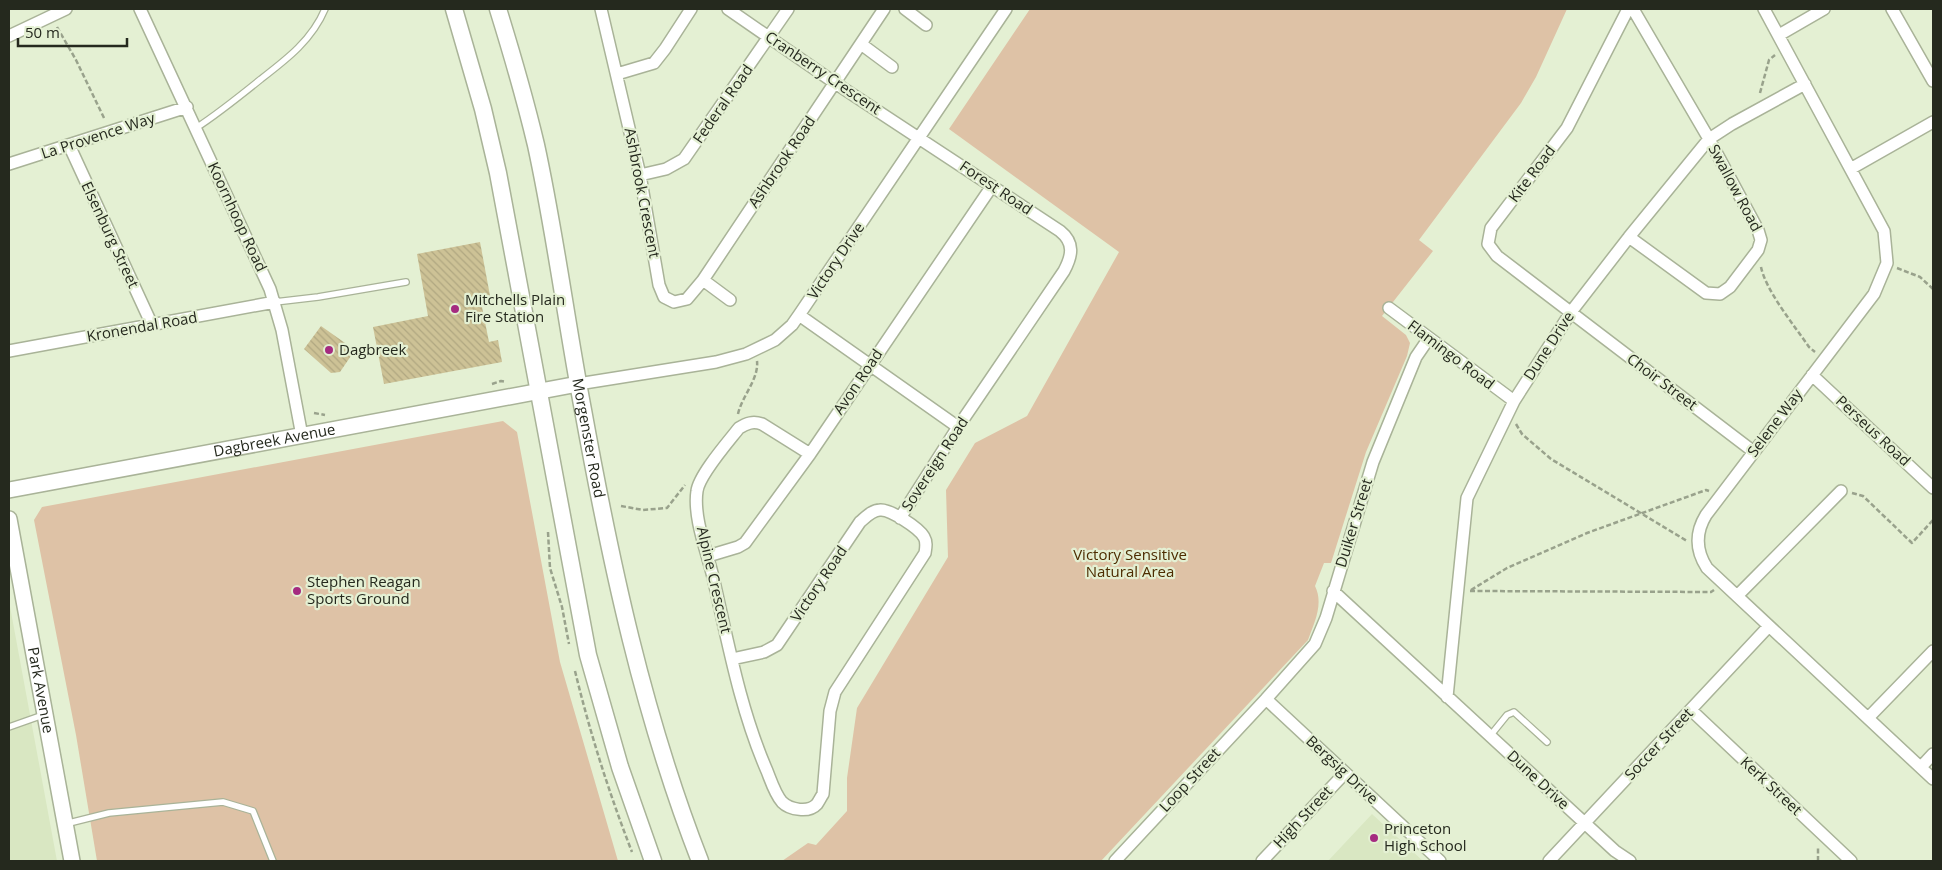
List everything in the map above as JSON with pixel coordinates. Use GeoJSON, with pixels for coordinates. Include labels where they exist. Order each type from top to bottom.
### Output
{"type":"FeatureCollection","features":[{"type":"Feature","properties":{"kind":"main road"},"geometry":{"type":"LineString","coordinates":[[454,9],[483,109],[498,173],[588,654],[612,740],[653,861]]}},
{"type":"Feature","properties":{"kind":"main road","name":"Morgenster Road"},"geometry":{"type":"LineString","coordinates":[[498,9],[536,145],[578,384],[622,606],[658,745],[679,808],[700,861]]}},
{"type":"Feature","properties":{"kind":"street"},"geometry":{"type":"LineString","coordinates":[[9,36],[66,9]]}},
{"type":"Feature","properties":{"kind":"street","name":"Koornhoop Road"},"geometry":{"type":"LineString","coordinates":[[140,9],[187,107],[275,302],[283,333],[302,436]]}},
{"type":"Feature","properties":{"kind":"street","name":"Ashbrook Crescent"},"geometry":{"type":"LineString","coordinates":[[601,9],[640,175],[659,285],[664,296],[674,302],[687,299],[702,280]]}},
{"type":"Feature","properties":{"kind":"street"},"geometry":{"type":"LineString","coordinates":[[617,74],[654,63],[691,9]]}},
{"type":"Feature","properties":{"kind":"street","name":"Cranberry Crescent"},"geometry":{"type":"LineString","coordinates":[[728,9],[835,83],[919,137]]}},
{"type":"Feature","properties":{"kind":"street","name":"Federal Road"},"geometry":{"type":"LineString","coordinates":[[640,175],[666,168],[684,159],[788,9]]}},
{"type":"Feature","properties":{"kind":"street","name":"Ashbrook Road"},"geometry":{"type":"LineString","coordinates":[[702,280],[884,9]]}},
{"type":"Feature","properties":{"kind":"street"},"geometry":{"type":"LineString","coordinates":[[905,9],[926,25]]}},
{"type":"Feature","properties":{"kind":"street","name":"Victory Drive"},"geometry":{"type":"LineString","coordinates":[[578,384],[716,362],[746,354],[774,340],[792,325],[1006,9]]}},
{"type":"Feature","properties":{"kind":"street","name":"Kite Road"},"geometry":{"type":"LineString","coordinates":[[1571,312],[1497,256],[1488,244],[1491,228],[1567,128],[1628,9]]}},
{"type":"Feature","properties":{"kind":"street","name":"Swallow Road"},"geometry":{"type":"LineString","coordinates":[[1629,236],[1706,293],[1720,294],[1730,287],[1758,250],[1761,240],[1758,230],[1709,139],[1633,9]]}},
{"type":"Feature","properties":{"kind":"street","name":"Selene Way"},"geometry":{"type":"LineString","coordinates":[[1698,544],[1702,522],[1874,294],[1887,263],[1884,231],[1852,168],[1764,9]]}},
{"type":"Feature","properties":{"kind":"street"},"geometry":{"type":"LineString","coordinates":[[1779,35],[1824,9]]}},
{"type":"Feature","properties":{"kind":"street"},"geometry":{"type":"LineString","coordinates":[[1892,9],[1933,81]]}},
{"type":"Feature","properties":{"kind":"street"},"geometry":{"type":"LineString","coordinates":[[861,44],[892,67]]}},
{"type":"Feature","properties":{"kind":"street","name":"Dune Drive"},"geometry":{"type":"LineString","coordinates":[[1448,697],[1463,592],[1467,498],[1511,406],[1571,312],[1629,236],[1709,139],[1806,84]]}},
{"type":"Feature","properties":{"kind":"street","name":"La Provence Way"},"geometry":{"type":"LineString","coordinates":[[9,164],[187,107]]}},
{"type":"Feature","properties":{"kind":"street"},"geometry":{"type":"LineString","coordinates":[[1852,168],[1933,122]]}},
{"type":"Feature","properties":{"kind":"street","name":"Forest Road"},"geometry":{"type":"LineString","coordinates":[[919,137],[1060,231],[1070,242]]}},
{"type":"Feature","properties":{"kind":"street","name":"Elsenburg Street"},"geometry":{"type":"LineString","coordinates":[[69,145],[152,325]]}},
{"type":"Feature","properties":{"kind":"street","name":"Avon Road"},"geometry":{"type":"LineString","coordinates":[[708,556],[738,548],[745,543],[810,454],[992,186]]}},
{"type":"Feature","properties":{"kind":"street","name":"Sovereign Road"},"geometry":{"type":"LineString","coordinates":[[796,809],[811,808],[817,804],[823,794],[830,711],[835,692],[925,553],[926,542],[922,533],[900,518],[958,427],[1064,271],[1072,253],[1070,242]]}},
{"type":"Feature","properties":{"kind":"street"},"geometry":{"type":"LineString","coordinates":[[702,280],[730,300]]}},
{"type":"Feature","properties":{"kind":"street","name":"Kronendal Road"},"geometry":{"type":"LineString","coordinates":[[9,351],[275,302]]}},
{"type":"Feature","properties":{"kind":"street","name":"Flamingo Road"},"geometry":{"type":"LineString","coordinates":[[1389,308],[1429,338],[1511,406]]}},
{"type":"Feature","properties":{"kind":"street","name":"Choir Street"},"geometry":{"type":"LineString","coordinates":[[1571,312],[1754,452]]}},
{"type":"Feature","properties":{"kind":"street"},"geometry":{"type":"LineString","coordinates":[[799,315],[958,427]]}},
{"type":"Feature","properties":{"kind":"street","name":"Duiker Street"},"geometry":{"type":"LineString","coordinates":[[1266,700],[1315,644],[1326,618],[1372,462],[1416,357],[1429,338]]}},
{"type":"Feature","properties":{"kind":"street","name":"Perseus Road"},"geometry":{"type":"LineString","coordinates":[[1812,375],[1933,488]]}},
{"type":"Feature","properties":{"kind":"street","name":"Dagbreek Avenue"},"geometry":{"type":"LineString","coordinates":[[9,490],[578,384]]}},
{"type":"Feature","properties":{"kind":"street"},"geometry":{"type":"LineString","coordinates":[[739,428],[753,422],[762,424],[810,454]]}},
{"type":"Feature","properties":{"kind":"street","name":"Alpine Crescent"},"geometry":{"type":"LineString","coordinates":[[739,428],[701,479],[696,498],[700,527],[748,725],[782,802],[796,809]]}},
{"type":"Feature","properties":{"kind":"street"},"geometry":{"type":"LineString","coordinates":[[1737,596],[1841,491]]}},
{"type":"Feature","properties":{"kind":"street","name":"Victory Road"},"geometry":{"type":"LineString","coordinates":[[732,659],[764,652],[777,645],[860,522],[870,513],[883,510],[900,518]]}},
{"type":"Feature","properties":{"kind":"street","name":"Park Avenue"},"geometry":{"type":"LineString","coordinates":[[9,519],[72,861]]}},
{"type":"Feature","properties":{"kind":"street"},"geometry":{"type":"LineString","coordinates":[[1698,544],[1703,561],[1708,568],[1933,779]]}},
{"type":"Feature","properties":{"kind":"street","name":"Dune Drive"},"geometry":{"type":"LineString","coordinates":[[1333,591],[1620,856],[1630,861]]}},
{"type":"Feature","properties":{"kind":"street","name":"Soccer Street"},"geometry":{"type":"LineString","coordinates":[[1549,861],[1769,626]]}},
{"type":"Feature","properties":{"kind":"street"},"geometry":{"type":"LineString","coordinates":[[1868,718],[1933,651]]}},
{"type":"Feature","properties":{"kind":"street","name":"Bergsig Drive"},"geometry":{"type":"LineString","coordinates":[[1266,700],[1440,861]]}},
{"type":"Feature","properties":{"kind":"street","name":"Loop Street"},"geometry":{"type":"LineString","coordinates":[[1115,861],[1266,700]]}},
{"type":"Feature","properties":{"kind":"street","name":"Kerk Street"},"geometry":{"type":"LineString","coordinates":[[1691,710],[1851,861]]}},
{"type":"Feature","properties":{"kind":"street"},"geometry":{"type":"LineString","coordinates":[[1920,767],[1933,754]]}},
{"type":"Feature","properties":{"kind":"street","name":"High Street"},"geometry":{"type":"LineString","coordinates":[[1262,861],[1345,773]]}},
{"type":"Feature","properties":{"kind":"lane"},"geometry":{"type":"LineString","coordinates":[[196,128],[229,105],[296,51],[311,35],[325,9]]}},
{"type":"Feature","properties":{"kind":"lane"},"geometry":{"type":"LineString","coordinates":[[275,302],[318,297],[406,282]]}},
{"type":"Feature","properties":{"kind":"lane"},"geometry":{"type":"LineString","coordinates":[[1490,736],[1514,712],[1547,742]]}},
{"type":"Feature","properties":{"kind":"lane"},"geometry":{"type":"LineString","coordinates":[[9,727],[45,715]]}},
{"type":"Feature","properties":{"kind":"lane"},"geometry":{"type":"LineString","coordinates":[[65,824],[109,813],[223,802],[253,811],[273,861]]}},
{"type":"Feature","properties":{"kind":"path"},"geometry":{"type":"LineString","coordinates":[[51,16],[76,60],[110,132]]}},
{"type":"Feature","properties":{"kind":"path"},"geometry":{"type":"LineString","coordinates":[[1755,112],[1769,60],[1786,47]]}},
{"type":"Feature","properties":{"kind":"path"},"geometry":{"type":"LineString","coordinates":[[1758,250],[1763,276],[1809,346],[1824,360]]}},
{"type":"Feature","properties":{"kind":"path"},"geometry":{"type":"LineString","coordinates":[[1887,263],[1920,277],[1933,288]]}},
{"type":"Feature","properties":{"kind":"path"},"geometry":{"type":"LineString","coordinates":[[739,428],[738,413],[758,370],[756,361]]}},
{"type":"Feature","properties":{"kind":"path"},"geometry":{"type":"LineString","coordinates":[[1511,406],[1522,434],[1551,459],[1685,541],[1698,544]]}},
{"type":"Feature","properties":{"kind":"path"},"geometry":{"type":"LineString","coordinates":[[621,506],[643,510],[667,508],[685,485],[701,479]]}},
{"type":"Feature","properties":{"kind":"path"},"geometry":{"type":"LineString","coordinates":[[1463,592],[1507,568],[1587,533],[1706,490],[1721,495]]}},
{"type":"Feature","properties":{"kind":"path"},"geometry":{"type":"LineString","coordinates":[[1841,491],[1863,496],[1912,543],[1933,520]]}},
{"type":"Feature","properties":{"kind":"path"},"geometry":{"type":"LineString","coordinates":[[1463,592],[1711,592],[1725,584]]}},
{"type":"Feature","properties":{"kind":"shaded area"},"geometry":{"type":"Polygon","coordinates":[[[9,601],[57,861],[9,861],[9,601]]]}},
{"type":"Feature","properties":{"kind":"shaded area","name":"Princeton High School"},"geometry":{"type":"Polygon","coordinates":[[[1372,814],[1423,861],[1328,861],[1372,814]]]}},
{"type":"Feature","properties":{"kind":"green space","name":"Victory Sensitive Natural Area"},"geometry":{"type":"Polygon","coordinates":[[[1030,9],[1567,9],[1536,77],[1521,103],[1419,240],[1433,251],[1382,316],[1406,335],[1410,343],[1407,356],[1366,452],[1331,563],[1324,563],[1315,586],[1319,600],[1308,640],[1101,861],[782,861],[808,843],[816,845],[847,811],[847,778],[857,708],[948,557],[946,490],[975,443],[1027,416],[1119,252],[949,129],[1030,9]]]}},
{"type":"Feature","properties":{"kind":"green space","name":"Stephen Reagan Sports Ground"},"geometry":{"type":"Polygon","coordinates":[[[503,421],[517,432],[560,662],[618,861],[97,861],[76,735],[34,520],[42,507],[503,421]]]}},
{"type":"Feature","properties":{"kind":"building","name":"Mitchells Plain Fire Station"},"geometry":{"type":"Polygon","coordinates":[[[480,242],[491,301],[481,302],[489,342],[498,340],[502,362],[384,384],[373,327],[428,316],[417,254],[480,242]]]}},
{"type":"Feature","properties":{"kind":"building","name":"Dagbreek"},"geometry":{"type":"Polygon","coordinates":[[[321,326],[355,350],[340,372],[331,373],[304,349],[321,326]]]}},
{"type":"Feature","properties":{"kind":"place","name":"Mitchells Plain Fire Station"},"geometry":{"type":"Point","coordinates":[455,309]}},
{"type":"Feature","properties":{"kind":"place","name":"Dagbreek"},"geometry":{"type":"Point","coordinates":[329,350]}},
{"type":"Feature","properties":{"kind":"place","name":"Stephen Reagan Sports Ground"},"geometry":{"type":"Point","coordinates":[297,591]}},
{"type":"Feature","properties":{"kind":"place","name":"Princeton High School"},"geometry":{"type":"Point","coordinates":[1374,838]}}]}
